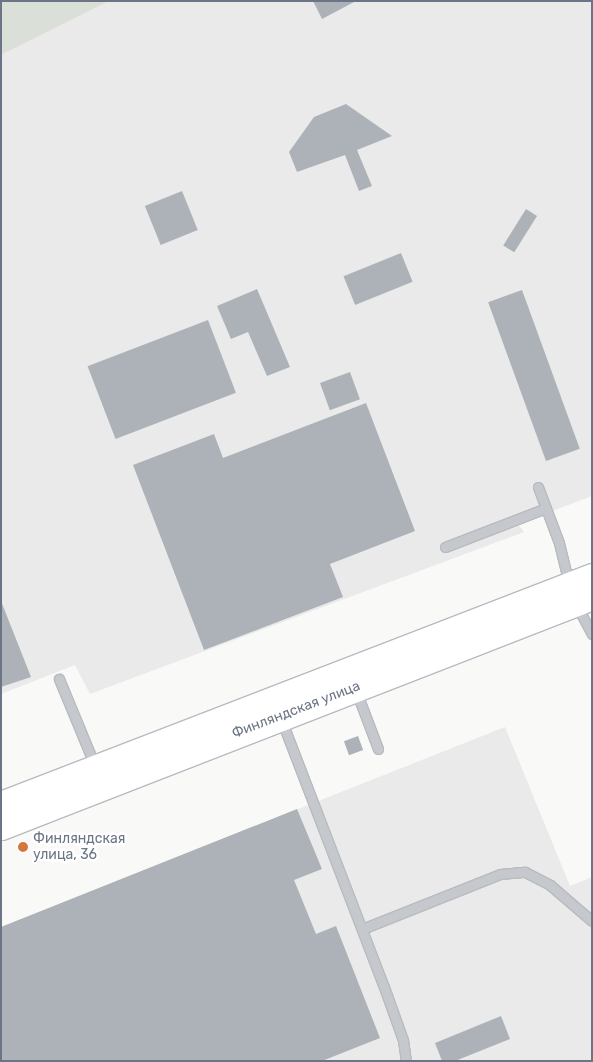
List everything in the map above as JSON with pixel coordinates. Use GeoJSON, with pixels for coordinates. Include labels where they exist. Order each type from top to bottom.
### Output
{"type":"FeatureCollection","features":[{"type":"Feature","properties":{"kind":"street","name":"Финляндская улица"},"geometry":{"type":"LineString","coordinates":[[276,707],[355,688],[582,590]]}},
{"type":"Feature","properties":{"kind":"street","name":"Финляндская улица"},"geometry":{"type":"LineString","coordinates":[[1,827],[99,778],[276,707],[582,590]]}},
{"type":"Feature","properties":{"kind":"street","name":"Финляндская улица"},"geometry":{"type":"LineString","coordinates":[[1,804],[99,778]]}},
{"type":"Feature","properties":{"kind":"lane"},"geometry":{"type":"LineString","coordinates":[[538,486],[582,590],[592,634]]}},
{"type":"Feature","properties":{"kind":"lane"},"geometry":{"type":"LineString","coordinates":[[445,547],[546,508]]}},
{"type":"Feature","properties":{"kind":"lane"},"geometry":{"type":"LineString","coordinates":[[59,679],[99,778]]}},
{"type":"Feature","properties":{"kind":"lane"},"geometry":{"type":"LineString","coordinates":[[355,688],[378,749]]}},
{"type":"Feature","properties":{"kind":"lane"},"geometry":{"type":"LineString","coordinates":[[276,707],[403,1040],[406,1061]]}},
{"type":"Feature","properties":{"kind":"lane"},"geometry":{"type":"LineString","coordinates":[[362,929],[500,874],[525,872],[550,885],[592,921]]}},
{"type":"Feature","properties":{"kind":"shaded area"},"geometry":{"type":"Polygon","coordinates":[[[1,1],[109,1],[1,55],[1,1]]]}},
{"type":"Feature","properties":{"kind":"shaded area"},"geometry":{"type":"Polygon","coordinates":[[[109,1],[592,1],[592,496],[518,524],[524,532],[90,694],[75,665],[1,694],[1,55],[109,1]]]}},
{"type":"Feature","properties":{"kind":"shaded area"},"geometry":{"type":"Polygon","coordinates":[[[505,727],[570,886],[592,877],[592,1061],[1,1061],[1,927],[505,727]]]}},
{"type":"Feature","properties":{"kind":"building"},"geometry":{"type":"Polygon","coordinates":[[[313,1],[356,1],[322,19],[313,1]]]}},
{"type":"Feature","properties":{"kind":"building"},"geometry":{"type":"Polygon","coordinates":[[[346,104],[392,136],[357,150],[372,186],[359,191],[345,155],[297,172],[289,152],[314,117],[346,104]]]}},
{"type":"Feature","properties":{"kind":"building"},"geometry":{"type":"Polygon","coordinates":[[[182,191],[198,230],[161,245],[145,206],[182,191]]]}},
{"type":"Feature","properties":{"kind":"building"},"geometry":{"type":"Polygon","coordinates":[[[526,209],[537,216],[514,252],[503,245],[526,209]]]}},
{"type":"Feature","properties":{"kind":"building"},"geometry":{"type":"Polygon","coordinates":[[[401,253],[413,282],[355,305],[344,276],[401,253]]]}},
{"type":"Feature","properties":{"kind":"building"},"geometry":{"type":"Polygon","coordinates":[[[257,289],[290,367],[267,376],[248,332],[231,339],[217,306],[257,289]]]}},
{"type":"Feature","properties":{"kind":"building"},"geometry":{"type":"Polygon","coordinates":[[[522,290],[580,449],[546,461],[488,302],[522,290]]]}},
{"type":"Feature","properties":{"kind":"building"},"geometry":{"type":"Polygon","coordinates":[[[208,320],[236,393],[116,439],[88,366],[208,320]]]}},
{"type":"Feature","properties":{"kind":"building"},"geometry":{"type":"Polygon","coordinates":[[[350,372],[360,399],[330,410],[320,383],[350,372]]]}},
{"type":"Feature","properties":{"kind":"building"},"geometry":{"type":"Polygon","coordinates":[[[366,403],[415,531],[330,564],[343,597],[204,650],[133,465],[214,434],[223,458],[366,403]]]}},
{"type":"Feature","properties":{"kind":"building"},"geometry":{"type":"Polygon","coordinates":[[[1,601],[31,677],[1,687],[1,601]]]}},
{"type":"Feature","properties":{"kind":"building"},"geometry":{"type":"Polygon","coordinates":[[[358,736],[363,750],[349,755],[344,741],[358,736]]]}},
{"type":"Feature","properties":{"kind":"building"},"geometry":{"type":"Polygon","coordinates":[[[297,809],[322,869],[294,880],[316,934],[336,926],[380,1038],[322,1061],[1,1061],[1,927],[297,809]]]}},
{"type":"Feature","properties":{"kind":"building"},"geometry":{"type":"Polygon","coordinates":[[[501,1016],[510,1039],[455,1061],[442,1061],[435,1043],[501,1016]]]}},
{"type":"Feature","properties":{"kind":"place","name":"Финляндская улица, 36"},"geometry":{"type":"Point","coordinates":[23,847]}}]}
